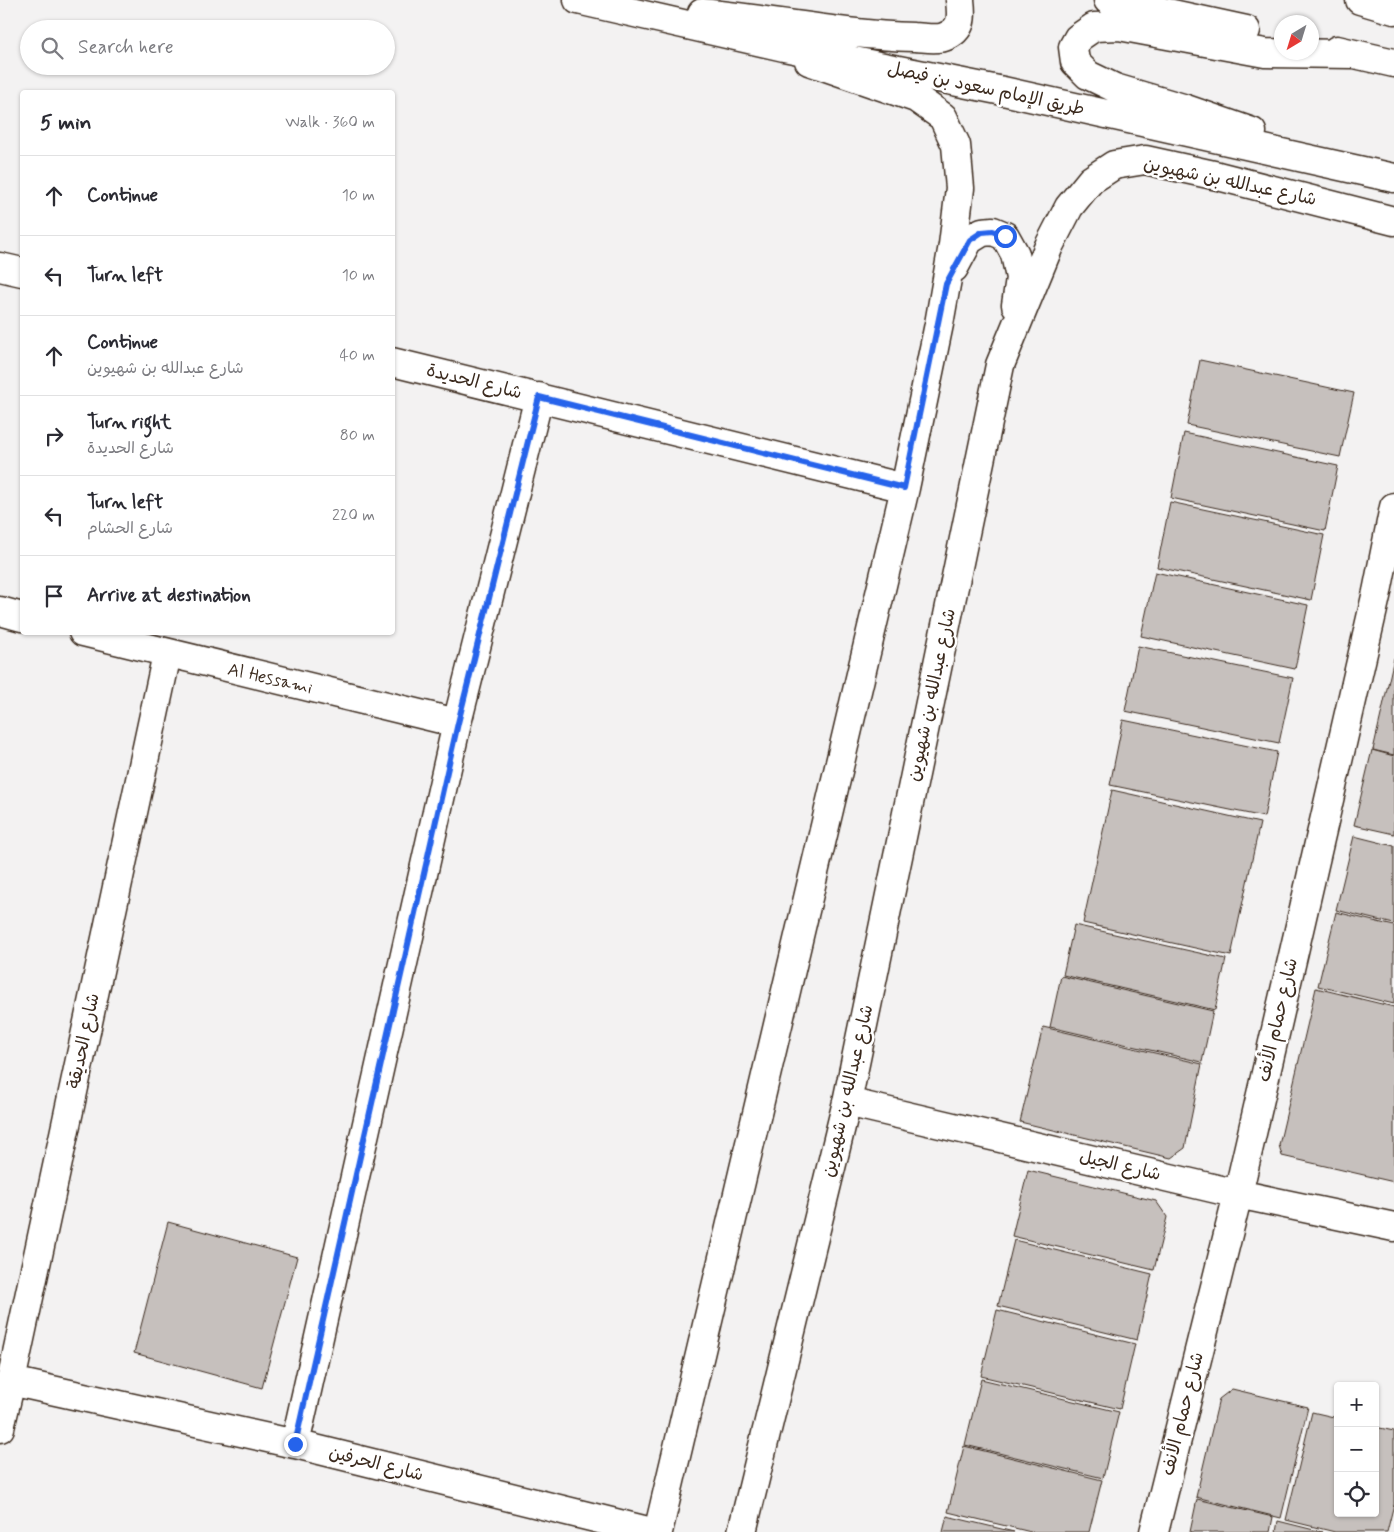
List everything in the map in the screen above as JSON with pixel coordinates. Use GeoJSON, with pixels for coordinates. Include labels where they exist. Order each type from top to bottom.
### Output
{"type":"FeatureCollection","features":[{"type":"Feature","properties":{"kind":"street"},"geometry":{"type":"LineString","coordinates":[[582,1],[741,17],[878,36],[943,38],[955,30],[961,22],[960,0]]}},
{"type":"Feature","properties":{"kind":"street"},"geometry":{"type":"LineString","coordinates":[[1108,0],[1274,36]]}},
{"type":"Feature","properties":{"kind":"street"},"geometry":{"type":"LineString","coordinates":[[1360,0],[1394,10]]}},
{"type":"Feature","properties":{"kind":"street","name":"طريق الإمام سعود بن فيصل"},"geometry":{"type":"LineString","coordinates":[[582,1],[784,47],[1003,91],[1383,175]]}},
{"type":"Feature","properties":{"kind":"street"},"geometry":{"type":"LineString","coordinates":[[1354,54],[1265,53],[1119,26],[1094,27],[1078,38],[1073,47],[1075,62],[1088,75],[1114,88],[1183,108],[1383,175]]}},
{"type":"Feature","properties":{"kind":"street"},"geometry":{"type":"LineString","coordinates":[[658,1532],[904,488],[946,284],[960,188],[956,145],[943,117],[916,98],[724,33]]}},
{"type":"Feature","properties":{"kind":"street"},"geometry":{"type":"LineString","coordinates":[[1319,46],[1394,63]]}},
{"type":"Feature","properties":{"kind":"street","name":"شارع عبدالله بن شهيوين"},"geometry":{"type":"LineString","coordinates":[[742,1532],[847,1102],[998,375],[1049,246],[1069,207],[1091,180],[1114,166],[1145,160],[1218,176],[1394,221]]}},
{"type":"Feature","properties":{"kind":"street"},"geometry":{"type":"LineString","coordinates":[[946,284],[970,240],[982,232],[993,231],[1005,236],[1015,254],[1020,278],[1012,336]]}},
{"type":"Feature","properties":{"kind":"street"},"geometry":{"type":"LineString","coordinates":[[0,266],[20,271]]}},
{"type":"Feature","properties":{"kind":"street","name":"شارع الحديدة"},"geometry":{"type":"LineString","coordinates":[[395,363],[904,488]]}},
{"type":"Feature","properties":{"kind":"street"},"geometry":{"type":"LineString","coordinates":[[295,1444],[458,723],[539,397]]}},
{"type":"Feature","properties":{"kind":"street","name":"شارع حمام الأنف"},"geometry":{"type":"LineString","coordinates":[[1154,1532],[1386,594],[1394,507]]}},
{"type":"Feature","properties":{"kind":"street"},"geometry":{"type":"LineString","coordinates":[[0,611],[20,616]]}},
{"type":"Feature","properties":{"kind":"street","name":"Al Hessami"},"geometry":{"type":"LineString","coordinates":[[94,635],[458,723]]}},
{"type":"Feature","properties":{"kind":"street","name":"شارع الحديقة"},"geometry":{"type":"LineString","coordinates":[[0,1428],[167,654]]}},
{"type":"Feature","properties":{"kind":"street","name":"شارع الجيل"},"geometry":{"type":"LineString","coordinates":[[847,1102],[1238,1194],[1394,1227]]}},
{"type":"Feature","properties":{"kind":"street","name":"شارع الحرفين"},"geometry":{"type":"LineString","coordinates":[[11,1381],[295,1444],[652,1532]]}},
{"type":"Feature","properties":{"kind":"building"},"geometry":{"type":"Polygon","coordinates":[[[1200,360],[1354,393],[1340,457],[1187,425],[1200,360]]]}},
{"type":"Feature","properties":{"kind":"building"},"geometry":{"type":"Polygon","coordinates":[[[1184,433],[1338,466],[1325,531],[1171,498],[1184,433]]]}},
{"type":"Feature","properties":{"kind":"building"},"geometry":{"type":"Polygon","coordinates":[[[1170,502],[1324,535],[1311,600],[1157,567],[1170,502]]]}},
{"type":"Feature","properties":{"kind":"building"},"geometry":{"type":"Polygon","coordinates":[[[1155,572],[1308,605],[1295,669],[1141,636],[1155,572]]]}},
{"type":"Feature","properties":{"kind":"building"},"geometry":{"type":"Polygon","coordinates":[[[1138,646],[1293,678],[1279,743],[1125,711],[1138,646]]]}},
{"type":"Feature","properties":{"kind":"building"},"geometry":{"type":"Polygon","coordinates":[[[1394,658],[1394,755],[1373,750],[1394,658]]]}},
{"type":"Feature","properties":{"kind":"building"},"geometry":{"type":"Polygon","coordinates":[[[1123,720],[1277,752],[1264,817],[1110,785],[1123,720]]]}},
{"type":"Feature","properties":{"kind":"building"},"geometry":{"type":"Polygon","coordinates":[[[1372,750],[1394,756],[1394,834],[1354,825],[1372,750]]]}},
{"type":"Feature","properties":{"kind":"building"},"geometry":{"type":"Polygon","coordinates":[[[1112,790],[1260,823],[1231,956],[1083,923],[1112,790]]]}},
{"type":"Feature","properties":{"kind":"building"},"geometry":{"type":"Polygon","coordinates":[[[1354,836],[1394,846],[1394,924],[1336,910],[1354,836]]]}},
{"type":"Feature","properties":{"kind":"building"},"geometry":{"type":"Polygon","coordinates":[[[1336,912],[1394,926],[1394,1004],[1318,986],[1336,912]]]}},
{"type":"Feature","properties":{"kind":"building"},"geometry":{"type":"Polygon","coordinates":[[[1074,925],[1226,959],[1215,1010],[1063,975],[1074,925]]]}},
{"type":"Feature","properties":{"kind":"building"},"geometry":{"type":"Polygon","coordinates":[[[1061,976],[1213,1011],[1202,1062],[1050,1027],[1061,976]]]}},
{"type":"Feature","properties":{"kind":"building"},"geometry":{"type":"Polygon","coordinates":[[[1316,988],[1394,1007],[1394,1182],[1282,1156],[1279,1145],[1316,988]]]}},
{"type":"Feature","properties":{"kind":"building"},"geometry":{"type":"Polygon","coordinates":[[[1043,1027],[1202,1064],[1185,1148],[1171,1158],[1020,1122],[1043,1027]]]}},
{"type":"Feature","properties":{"kind":"building"},"geometry":{"type":"Polygon","coordinates":[[[1028,1170],[1156,1201],[1167,1217],[1154,1270],[1012,1236],[1028,1170]]]}},
{"type":"Feature","properties":{"kind":"building"},"geometry":{"type":"Polygon","coordinates":[[[168,1222],[297,1257],[262,1388],[134,1353],[168,1222]]]}},
{"type":"Feature","properties":{"kind":"building"},"geometry":{"type":"Polygon","coordinates":[[[1014,1240],[1152,1274],[1137,1340],[998,1306],[1014,1240]]]}},
{"type":"Feature","properties":{"kind":"building"},"geometry":{"type":"Polygon","coordinates":[[[997,1310],[1135,1344],[1120,1409],[981,1376],[997,1310]]]}},
{"type":"Feature","properties":{"kind":"building"},"geometry":{"type":"Polygon","coordinates":[[[981,1379],[1119,1412],[1103,1478],[965,1445],[981,1379]]]}},
{"type":"Feature","properties":{"kind":"building"},"geometry":{"type":"Polygon","coordinates":[[[1232,1389],[1308,1407],[1281,1518],[1196,1497],[1219,1399],[1232,1389]]]}},
{"type":"Feature","properties":{"kind":"building"},"geometry":{"type":"Polygon","coordinates":[[[1312,1412],[1334,1417],[1334,1517],[1379,1517],[1379,1428],[1394,1431],[1394,1504],[1387,1532],[1335,1532],[1286,1520],[1312,1412]]]}},
{"type":"Feature","properties":{"kind":"building"},"geometry":{"type":"Polygon","coordinates":[[[964,1446],[1102,1480],[1089,1532],[1031,1532],[948,1512],[964,1446]]]}},
{"type":"Feature","properties":{"kind":"building"},"geometry":{"type":"Polygon","coordinates":[[[1197,1499],[1273,1517],[1270,1532],[1190,1532],[1197,1499]]]}},
{"type":"Feature","properties":{"kind":"building"},"geometry":{"type":"Polygon","coordinates":[[[947,1516],[1014,1532],[943,1532],[947,1516]]]}},
{"type":"Feature","properties":{"kind":"building"},"geometry":{"type":"Polygon","coordinates":[[[1278,1521],[1322,1532],[1276,1532],[1278,1521]]]}},
{"type":"Feature","properties":{"kind":"route"},"geometry":{"type":"LineString","coordinates":[[295,1444],[458,723],[539,397],[904,488],[946,284],[970,240],[982,232],[993,231],[1005,236]]}}]}
